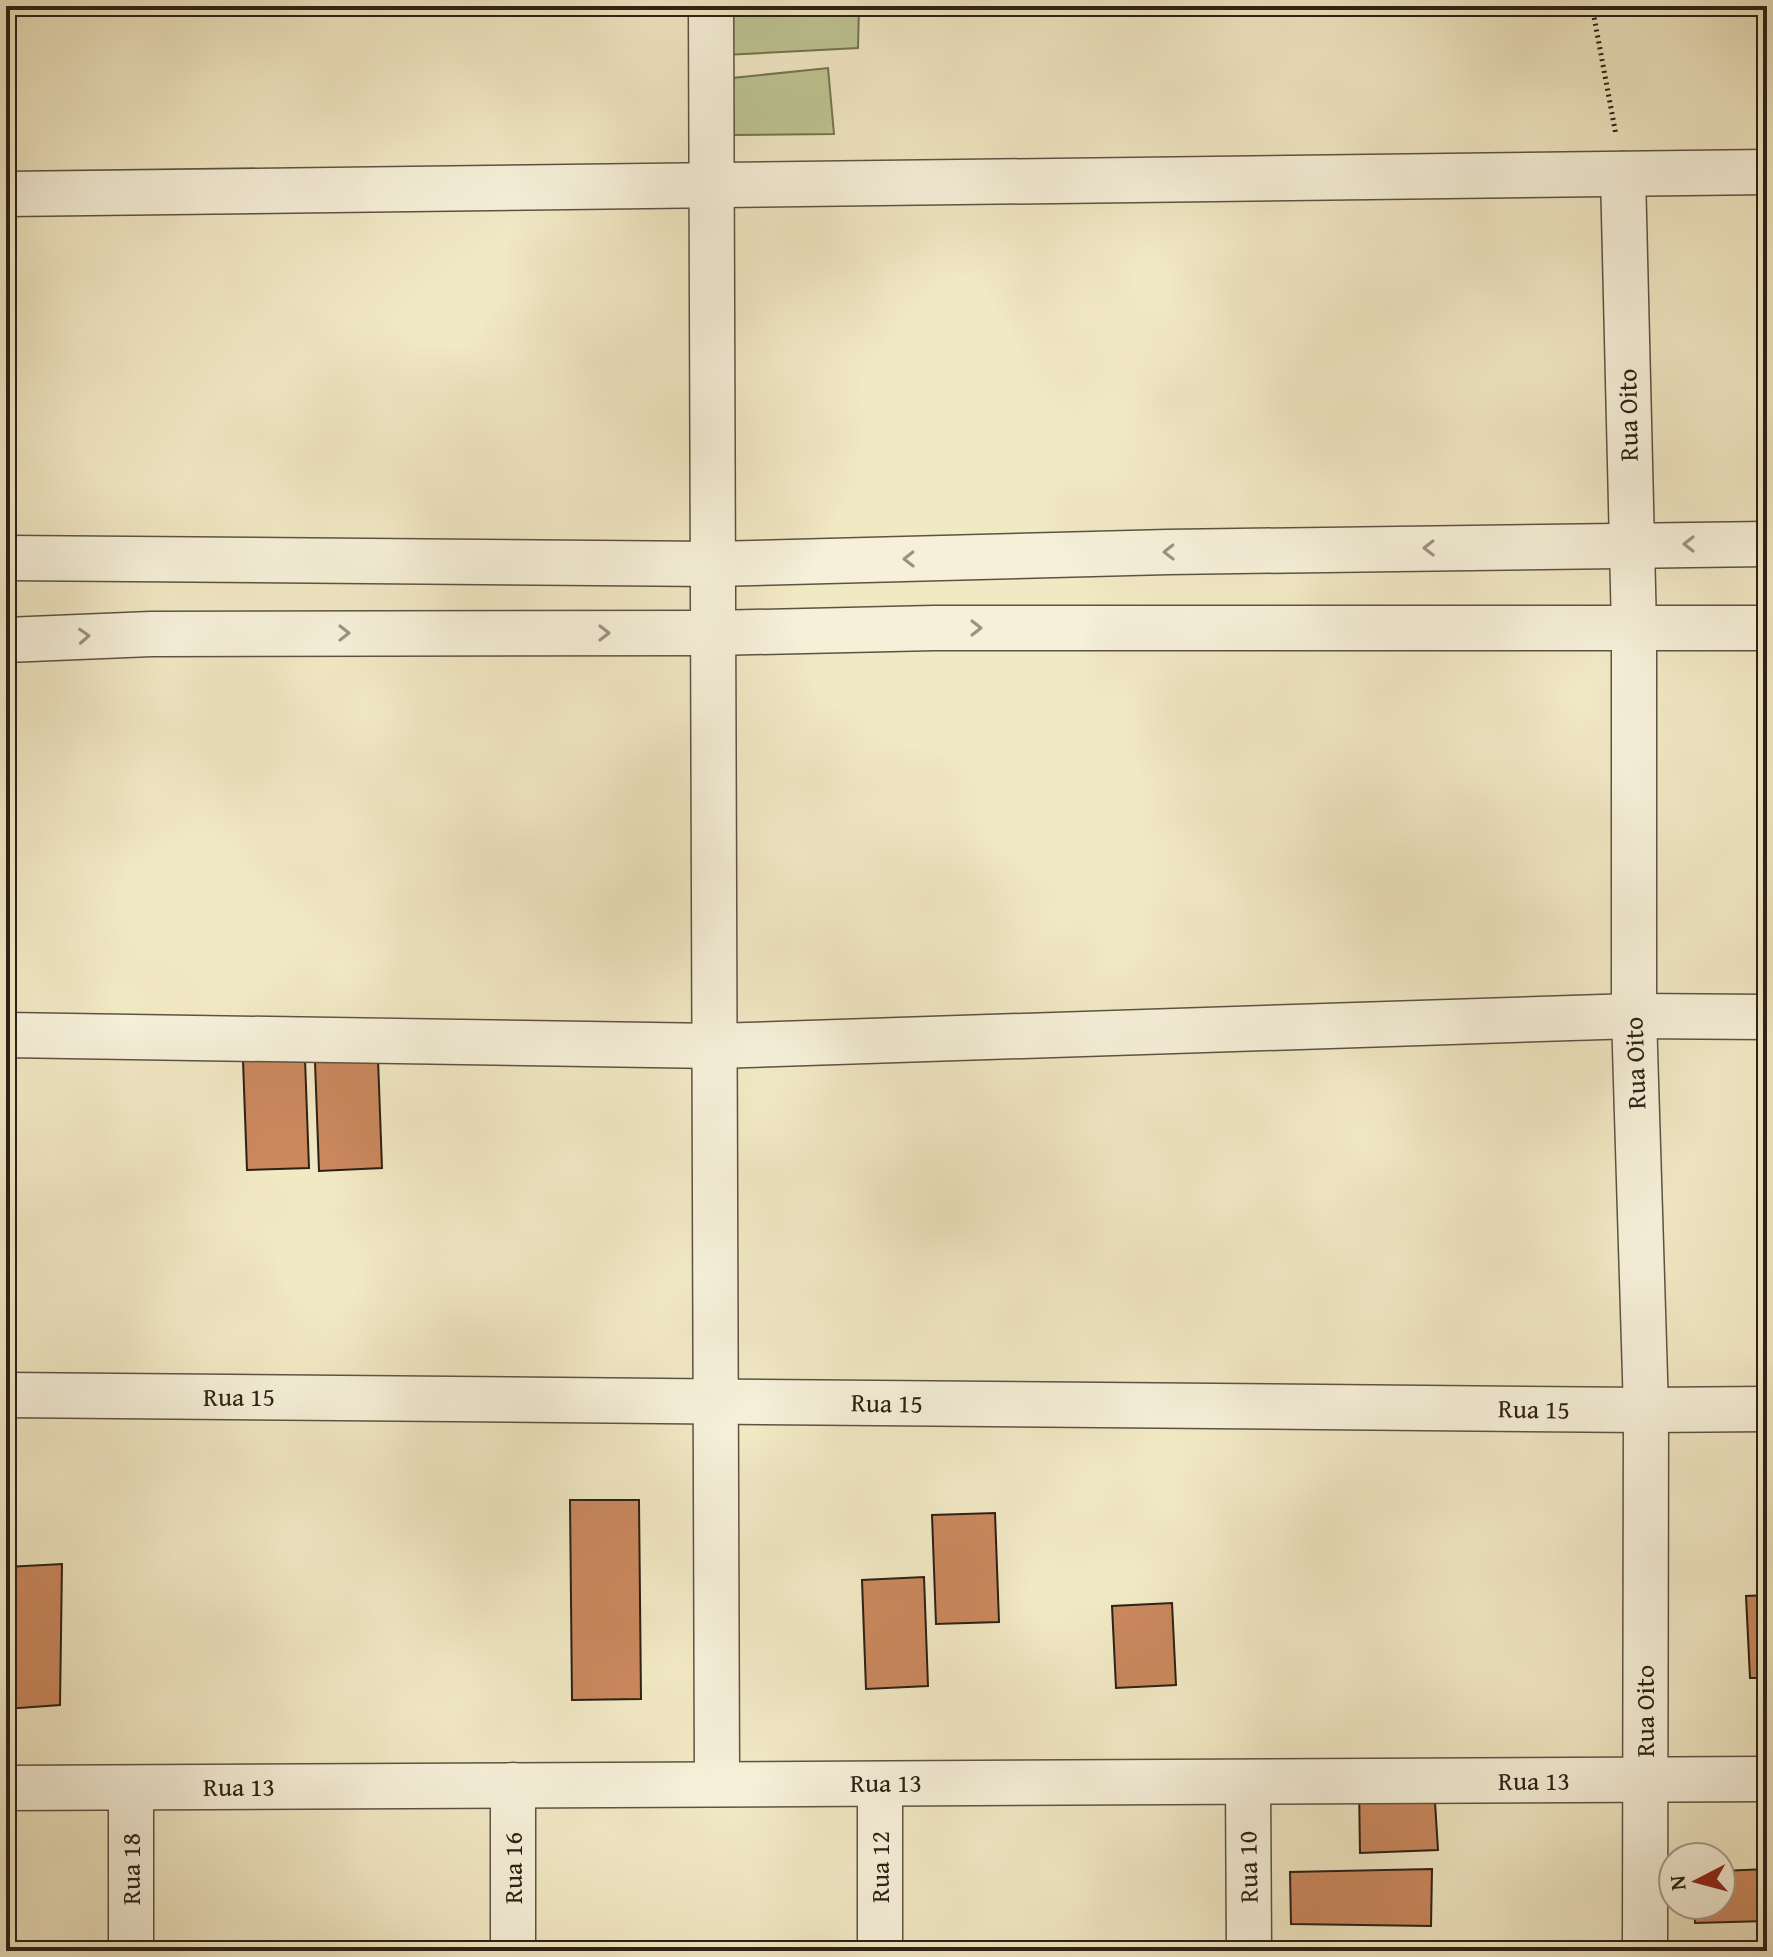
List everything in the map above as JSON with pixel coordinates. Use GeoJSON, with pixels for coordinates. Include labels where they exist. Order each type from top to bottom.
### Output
{"type":"FeatureCollection","features":[{"type":"Feature","properties":{"kind":"street"},"geometry":{"type":"LineString","coordinates":[[711,6],[717,1783]]}},
{"type":"Feature","properties":{"kind":"street"},"geometry":{"type":"LineString","coordinates":[[6,194],[1767,172]]}},
{"type":"Feature","properties":{"kind":"street","name":"Rua Oito"},"geometry":{"type":"LineString","coordinates":[[1623,174],[1634,629],[1634,1016],[1646,1410],[1645,1951]]}},
{"type":"Feature","properties":{"kind":"street"},"geometry":{"type":"LineString","coordinates":[[6,558],[713,564],[1630,544],[1767,544]]}},
{"type":"Feature","properties":{"kind":"street"},"geometry":{"type":"LineString","coordinates":[[6,640],[167,634],[713,633],[934,628],[1767,628]]}},
{"type":"Feature","properties":{"kind":"street"},"geometry":{"type":"LineString","coordinates":[[6,1035],[715,1046],[1634,1016],[1767,1017]]}},
{"type":"Feature","properties":{"kind":"street","name":"Rua 15"},"geometry":{"type":"LineString","coordinates":[[6,1395],[1767,1409]]}},
{"type":"Feature","properties":{"kind":"street","name":"Rua 13"},"geometry":{"type":"LineString","coordinates":[[6,1788],[1767,1779]]}},
{"type":"Feature","properties":{"kind":"street","name":"Rua 10"},"geometry":{"type":"LineString","coordinates":[[1248,1782],[1249,1951]]}},
{"type":"Feature","properties":{"kind":"street","name":"Rua 12"},"geometry":{"type":"LineString","coordinates":[[880,1784],[880,1951]]}},
{"type":"Feature","properties":{"kind":"street","name":"Rua 16"},"geometry":{"type":"LineString","coordinates":[[513,1785],[513,1951]]}},
{"type":"Feature","properties":{"kind":"street","name":"Rua 18"},"geometry":{"type":"LineString","coordinates":[[131,1788],[131,1951]]}},
{"type":"Feature","properties":{"kind":"path"},"geometry":{"type":"LineString","coordinates":[[1592,6],[1623,174]]}},
{"type":"Feature","properties":{"kind":"green space"},"geometry":{"type":"Polygon","coordinates":[[[725,6],[859,6],[858,48],[725,55],[725,6]]]}},
{"type":"Feature","properties":{"kind":"green space"},"geometry":{"type":"Polygon","coordinates":[[[828,68],[834,134],[734,135],[732,78],[828,68]]]}},
{"type":"Feature","properties":{"kind":"building"},"geometry":{"type":"Polygon","coordinates":[[[305,1059],[309,1168],[247,1170],[243,1061],[305,1059]]]}},
{"type":"Feature","properties":{"kind":"building"},"geometry":{"type":"Polygon","coordinates":[[[378,1059],[382,1168],[319,1171],[315,1062],[378,1059]]]}},
{"type":"Feature","properties":{"kind":"building"},"geometry":{"type":"Polygon","coordinates":[[[570,1500],[639,1500],[641,1699],[572,1700],[570,1500]]]}},
{"type":"Feature","properties":{"kind":"building"},"geometry":{"type":"Polygon","coordinates":[[[995,1513],[999,1622],[936,1624],[932,1515],[995,1513]]]}},
{"type":"Feature","properties":{"kind":"building"},"geometry":{"type":"Polygon","coordinates":[[[62,1564],[60,1705],[6,1709],[6,1567],[62,1564]]]}},
{"type":"Feature","properties":{"kind":"building"},"geometry":{"type":"Polygon","coordinates":[[[924,1577],[928,1686],[866,1689],[862,1580],[924,1577]]]}},
{"type":"Feature","properties":{"kind":"building"},"geometry":{"type":"Polygon","coordinates":[[[1767,1595],[1767,1678],[1750,1678],[1746,1596],[1767,1595]]]}},
{"type":"Feature","properties":{"kind":"building"},"geometry":{"type":"Polygon","coordinates":[[[1172,1603],[1176,1685],[1116,1688],[1112,1606],[1172,1603]]]}},
{"type":"Feature","properties":{"kind":"building"},"geometry":{"type":"Polygon","coordinates":[[[1359,1786],[1434,1786],[1438,1850],[1360,1853],[1359,1786]]]}},
{"type":"Feature","properties":{"kind":"building"},"geometry":{"type":"Polygon","coordinates":[[[1432,1869],[1431,1926],[1291,1924],[1290,1872],[1432,1869]]]}},
{"type":"Feature","properties":{"kind":"building"},"geometry":{"type":"Polygon","coordinates":[[[1767,1869],[1767,1921],[1695,1923],[1737,1921],[1737,1870],[1767,1869]]]}},
{"type":"Feature","properties":{"kind":"building"},"geometry":{"type":"Polygon","coordinates":[[[1760,1945],[1760,1951],[1682,1951],[1682,1948],[1760,1945]]]}}]}
